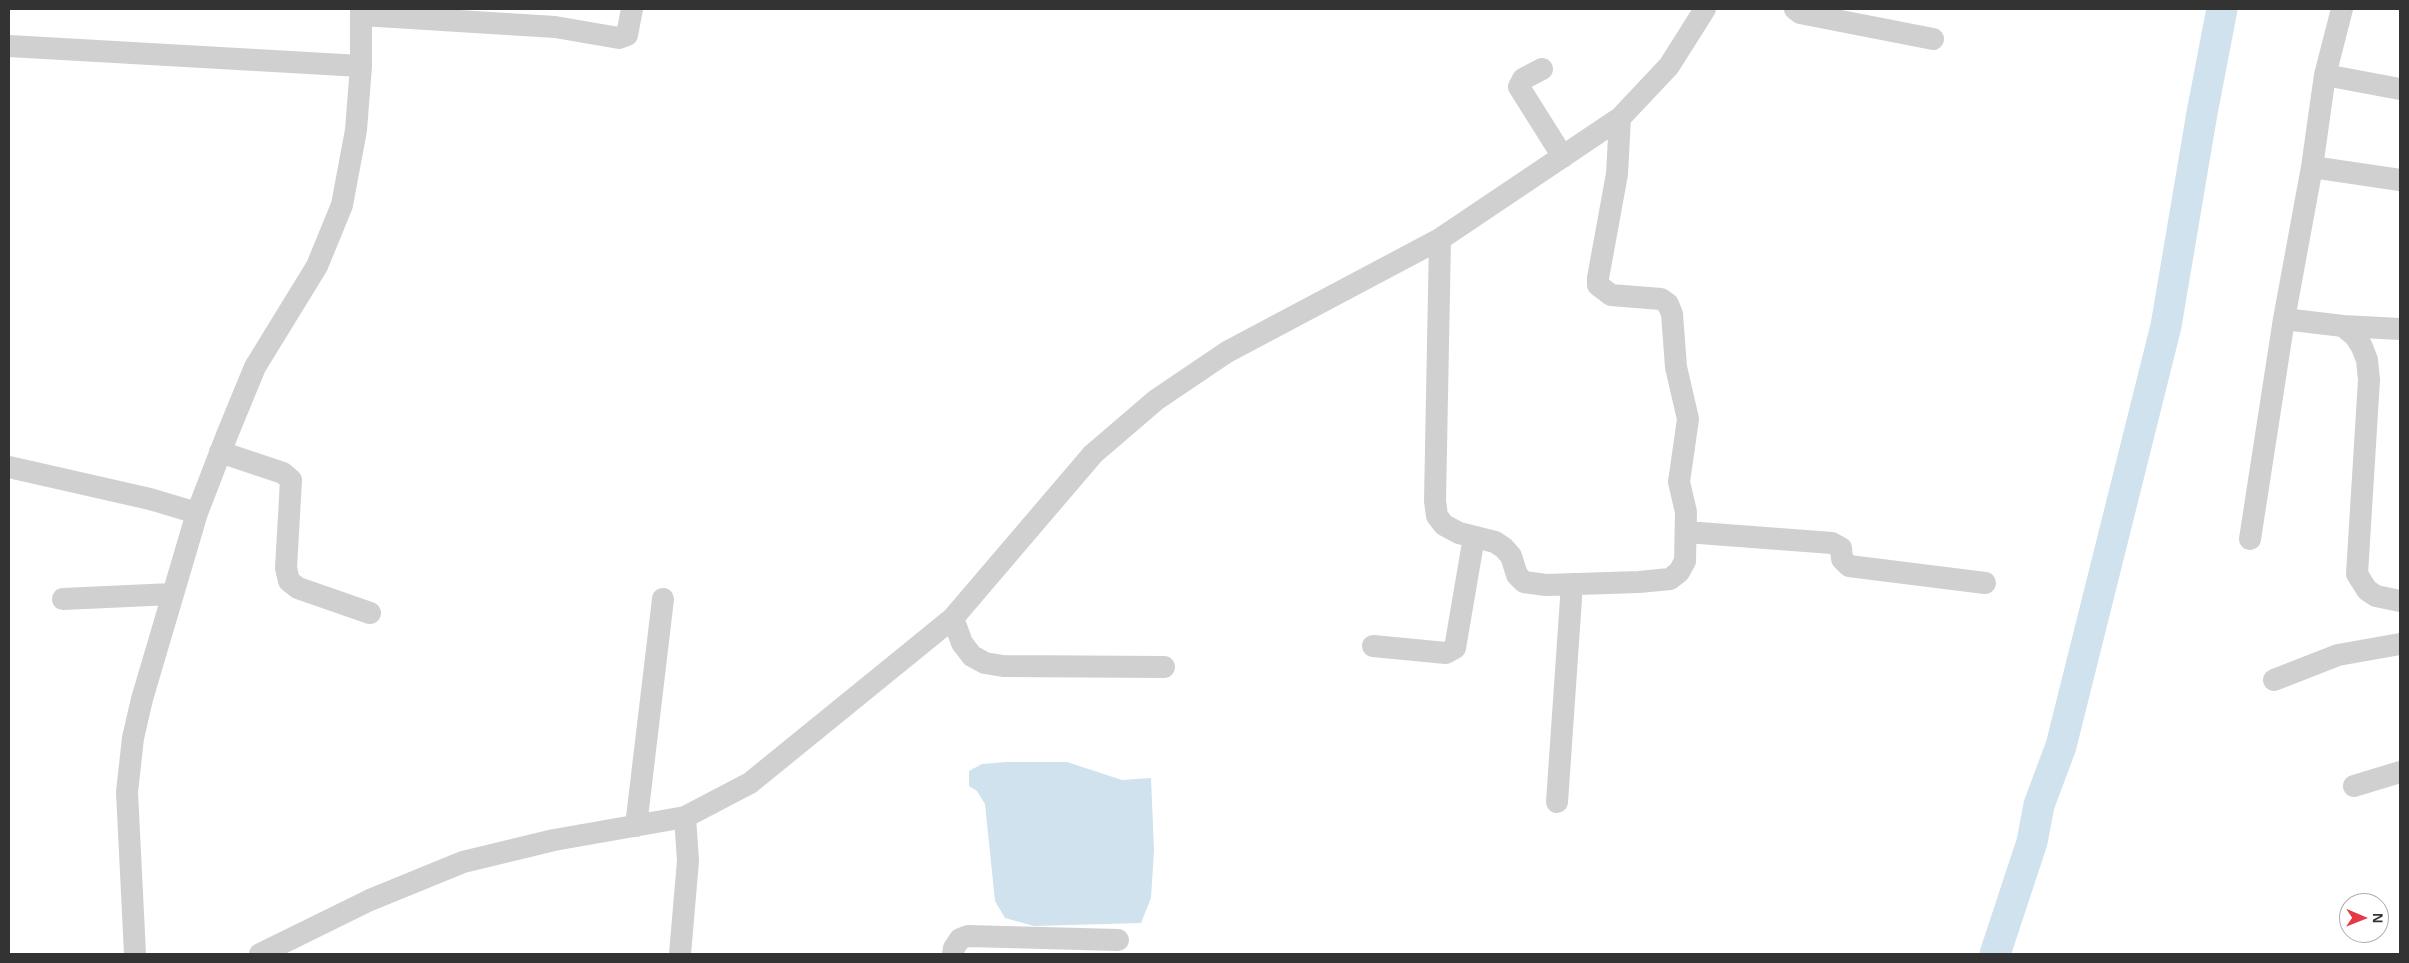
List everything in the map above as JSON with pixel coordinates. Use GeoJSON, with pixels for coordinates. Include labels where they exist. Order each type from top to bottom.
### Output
{"type":"FeatureCollection","features":[{"type":"Feature","properties":{"kind":"street"},"geometry":{"type":"LineString","coordinates":[[135,954],[128,783],[133,738],[140,706],[197,513],[220,452],[255,367],[317,266],[342,205],[356,130],[361,66],[361,12],[555,27],[619,38],[627,36],[632,9]]}},
{"type":"Feature","properties":{"kind":"street"},"geometry":{"type":"LineString","coordinates":[[260,954],[286,948],[370,900],[463,862],[554,840],[685,817],[750,783],[953,618],[1093,454],[1156,400],[1226,352],[1440,239],[1620,118],[1669,66],[1705,9]]}},
{"type":"Feature","properties":{"kind":"street"},"geometry":{"type":"LineString","coordinates":[[1795,9],[1800,12],[1933,39]]}},
{"type":"Feature","properties":{"kind":"street"},"geometry":{"type":"LineString","coordinates":[[2250,539],[2284,319],[2312,167],[2325,76],[2342,9]]}},
{"type":"Feature","properties":{"kind":"street"},"geometry":{"type":"LineString","coordinates":[[9,46],[361,66]]}},
{"type":"Feature","properties":{"kind":"street"},"geometry":{"type":"LineString","coordinates":[[1542,69],[1523,79],[1519,87],[1563,157]]}},
{"type":"Feature","properties":{"kind":"street"},"geometry":{"type":"LineString","coordinates":[[2325,76],[2400,89]]}},
{"type":"Feature","properties":{"kind":"street"},"geometry":{"type":"LineString","coordinates":[[1440,239],[1435,500],[1437,516],[1444,525],[1459,533],[1495,542],[1504,548],[1511,556],[1517,574],[1524,582],[1534,584],[1572,584],[1670,579],[1678,572],[1685,561],[1686,512],[1679,482],[1688,419],[1677,376],[1672,314],[1668,304],[1661,299],[1611,295],[1598,285],[1618,174],[1620,118]]}},
{"type":"Feature","properties":{"kind":"street"},"geometry":{"type":"LineString","coordinates":[[2312,167],[2400,180]]}},
{"type":"Feature","properties":{"kind":"street"},"geometry":{"type":"LineString","coordinates":[[2284,319],[2343,326],[2400,329]]}},
{"type":"Feature","properties":{"kind":"street"},"geometry":{"type":"LineString","coordinates":[[2343,326],[2355,336],[2362,347],[2367,360],[2369,380],[2357,574],[2367,590],[2376,596],[2400,601]]}},
{"type":"Feature","properties":{"kind":"street"},"geometry":{"type":"LineString","coordinates":[[220,452],[283,473],[291,480],[286,568],[289,581],[305,591],[370,613]]}},
{"type":"Feature","properties":{"kind":"street"},"geometry":{"type":"LineString","coordinates":[[9,467],[150,499],[197,513]]}},
{"type":"Feature","properties":{"kind":"street"},"geometry":{"type":"LineString","coordinates":[[1686,532],[1832,544],[1842,548],[1842,559],[1849,566],[1985,583]]}},
{"type":"Feature","properties":{"kind":"street"},"geometry":{"type":"LineString","coordinates":[[1373,646],[1446,653],[1456,648],[1474,537]]}},
{"type":"Feature","properties":{"kind":"street"},"geometry":{"type":"LineString","coordinates":[[1557,802],[1572,584]]}},
{"type":"Feature","properties":{"kind":"street"},"geometry":{"type":"LineString","coordinates":[[63,599],[172,594]]}},
{"type":"Feature","properties":{"kind":"street"},"geometry":{"type":"LineString","coordinates":[[636,826],[663,599]]}},
{"type":"Feature","properties":{"kind":"street"},"geometry":{"type":"LineString","coordinates":[[953,618],[962,644],[972,656],[985,664],[1003,666],[1164,667]]}},
{"type":"Feature","properties":{"kind":"street"},"geometry":{"type":"LineString","coordinates":[[2274,680],[2338,655],[2400,644]]}},
{"type":"Feature","properties":{"kind":"street"},"geometry":{"type":"LineString","coordinates":[[2354,786],[2400,772]]}},
{"type":"Feature","properties":{"kind":"street"},"geometry":{"type":"LineString","coordinates":[[680,954],[688,861],[685,817]]}},
{"type":"Feature","properties":{"kind":"street"},"geometry":{"type":"LineString","coordinates":[[953,954],[954,948],[960,939],[968,936],[1118,940]]}},
{"type":"Feature","properties":{"kind":"water"},"geometry":{"type":"Polygon","coordinates":[[[1067,762],[1122,780],[1151,778],[1154,850],[1151,898],[1141,923],[1034,926],[1005,918],[995,901],[985,804],[977,791],[969,786],[969,771],[982,764],[1067,762]]]}},
{"type":"Feature","properties":{"kind":"waterway"},"geometry":{"type":"LineString","coordinates":[[1995,954],[2032,842],[2039,805],[2061,746],[2166,326],[2202,113],[2222,9]]}}]}
